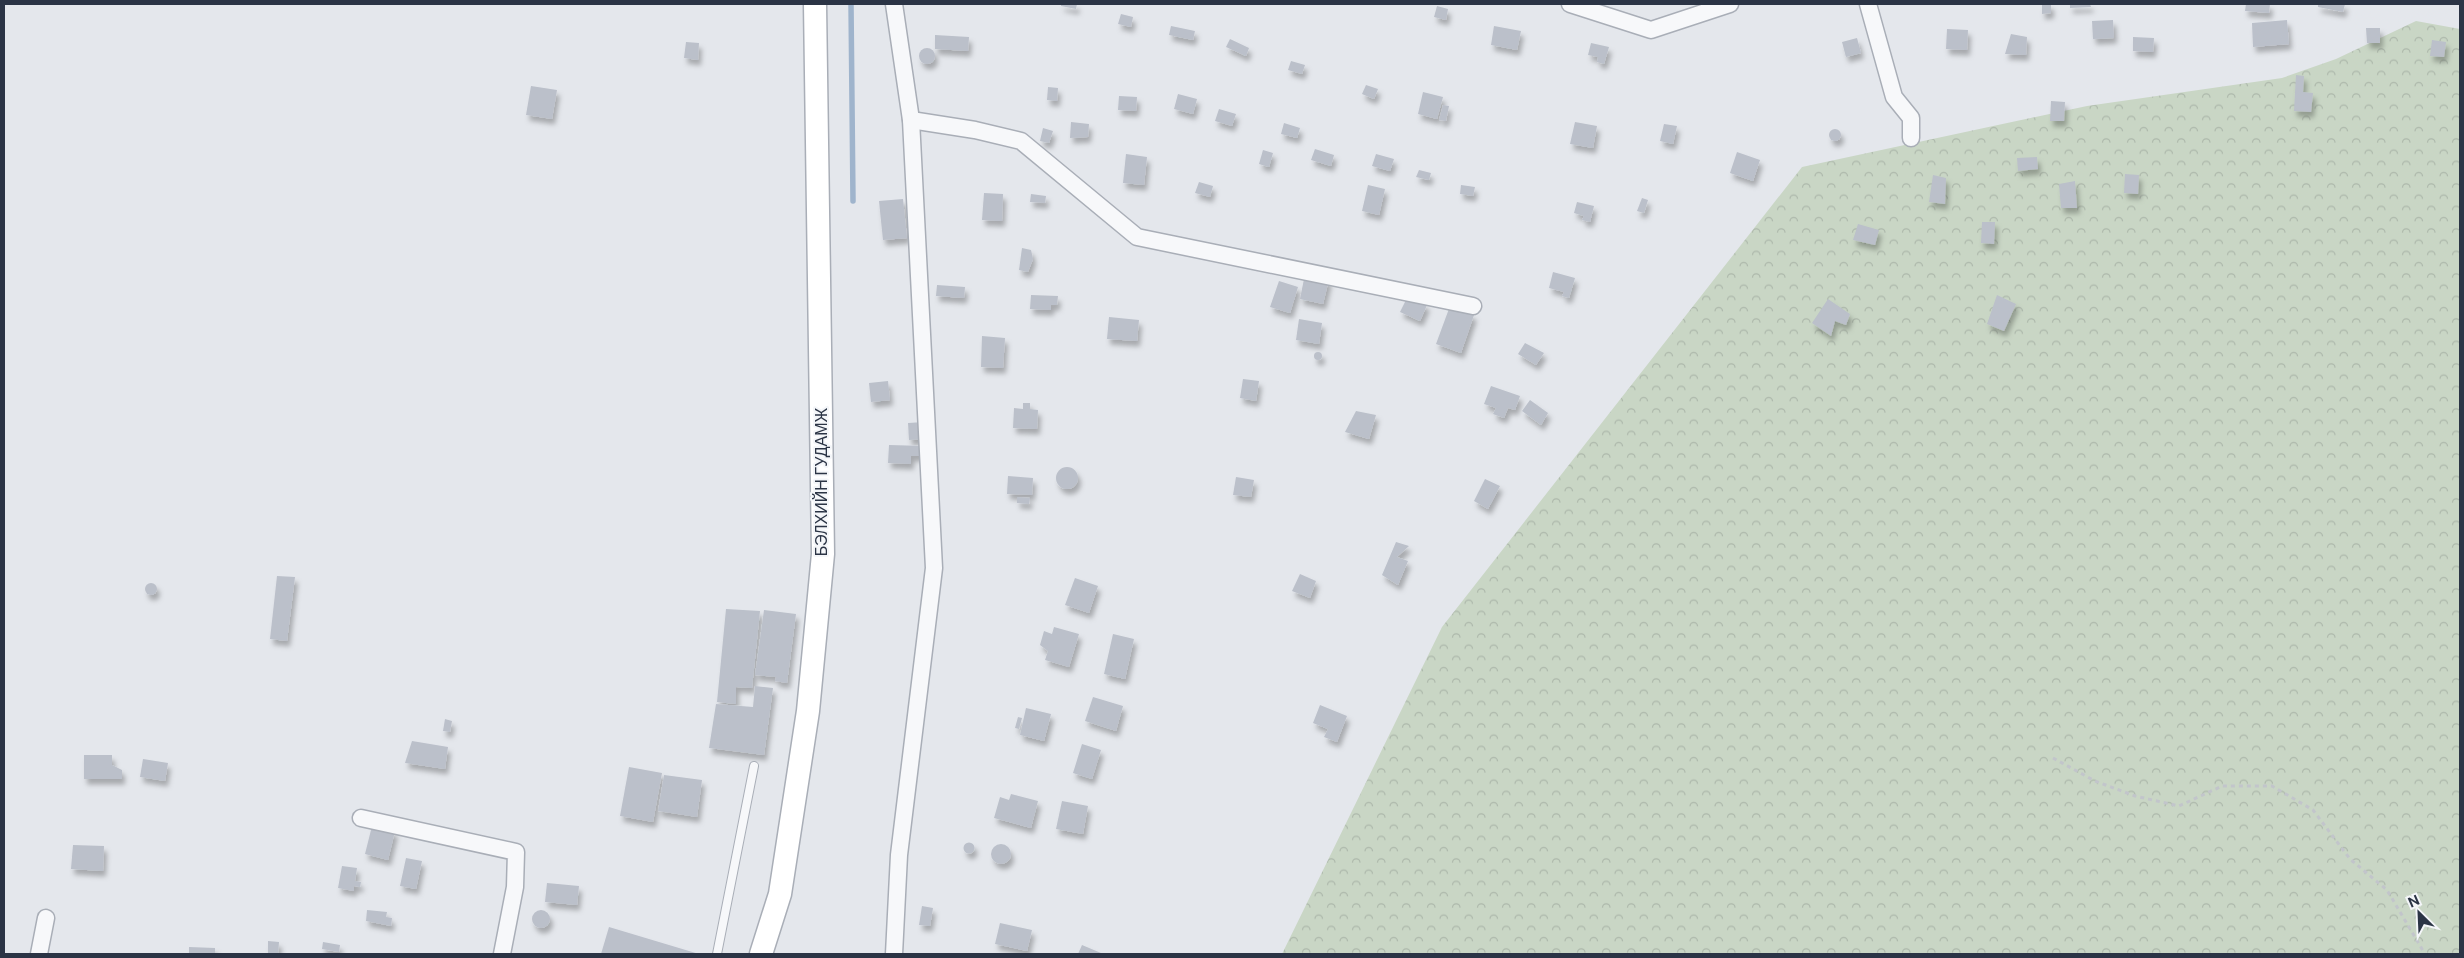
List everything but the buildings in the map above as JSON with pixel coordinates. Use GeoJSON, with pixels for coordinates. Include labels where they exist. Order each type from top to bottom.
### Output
{"type":"FeatureCollection","features":[{"type":"Feature","properties":{"kind":"main road","name":"БЭЛХИЙН ГУДАМЖ"},"geometry":{"type":"LineString","coordinates":[[761,954],[780,894],[808,711],[823,554],[815,4]]}},
{"type":"Feature","properties":{"kind":"street"},"geometry":{"type":"LineString","coordinates":[[894,4],[911,120],[934,568],[899,854],[894,954]]}},
{"type":"Feature","properties":{"kind":"street"},"geometry":{"type":"LineString","coordinates":[[1570,4],[1651,30],[1730,4]]}},
{"type":"Feature","properties":{"kind":"street"},"geometry":{"type":"LineString","coordinates":[[1868,4],[1894,97],[1911,118],[1911,138]]}},
{"type":"Feature","properties":{"kind":"street"},"geometry":{"type":"LineString","coordinates":[[911,120],[975,130],[1021,141],[1137,237],[1473,306]]}},
{"type":"Feature","properties":{"kind":"street"},"geometry":{"type":"LineString","coordinates":[[361,818],[516,852],[515,887],[502,954]]}},
{"type":"Feature","properties":{"kind":"street"},"geometry":{"type":"LineString","coordinates":[[39,954],[46,918]]}},
{"type":"Feature","properties":{"kind":"lane"},"geometry":{"type":"LineString","coordinates":[[717,954],[754,766]]}},
{"type":"Feature","properties":{"kind":"path"},"geometry":{"type":"LineString","coordinates":[[2053,758],[2094,781],[2135,796],[2179,806],[2222,786],[2272,786],[2313,810],[2350,859],[2387,890],[2425,954]]}},
{"type":"Feature","properties":{"kind":"green space"},"geometry":{"type":"Polygon","coordinates":[[[2416,21],[2460,29],[2460,954],[1282,954],[1442,627],[1802,167],[2087,106],[2282,78],[2336,59],[2416,21]]]}},
{"type":"Feature","properties":{"kind":"waterway"},"geometry":{"type":"LineString","coordinates":[[851,4],[853,201]]}}]}
